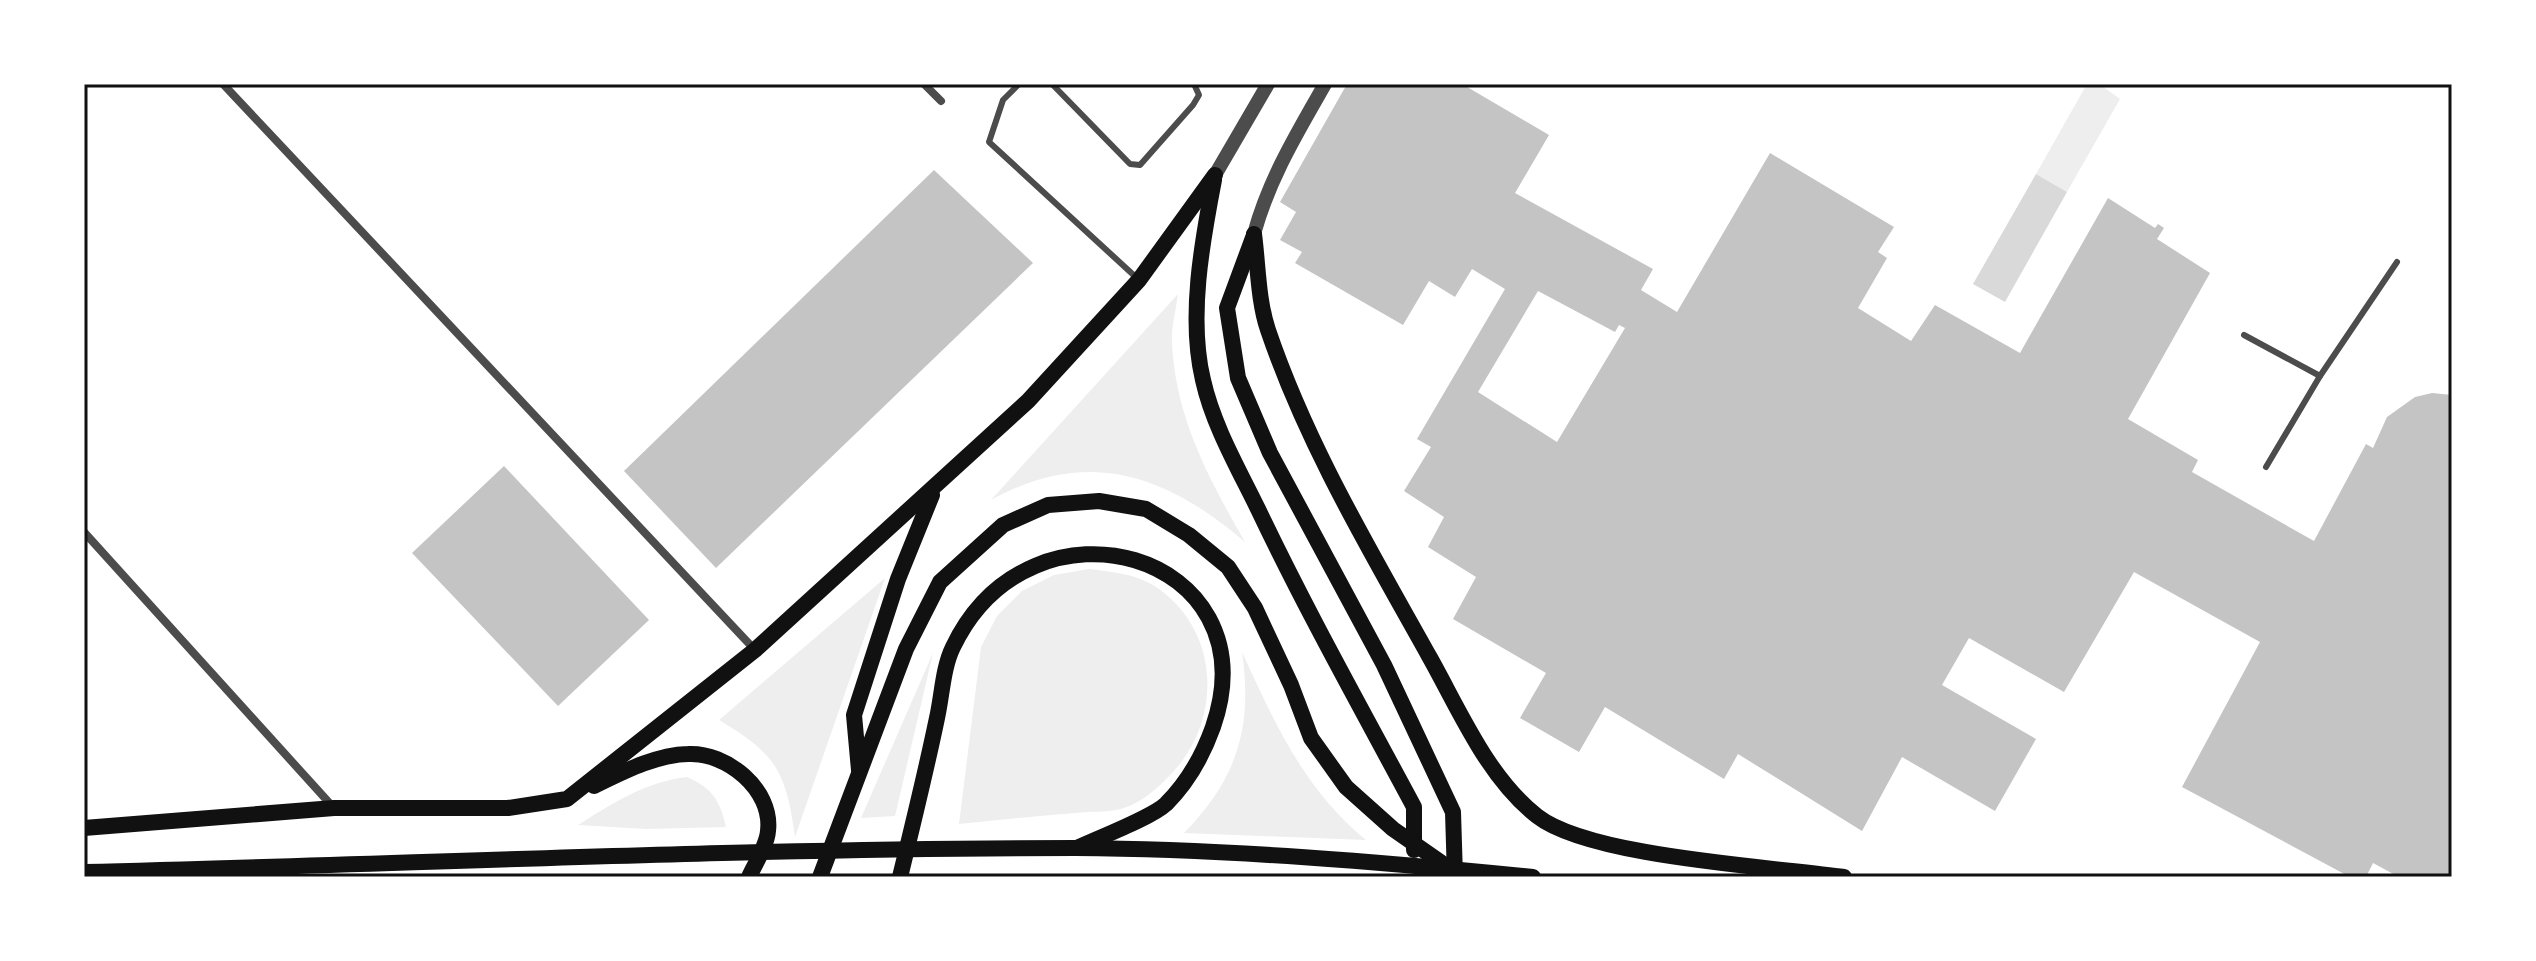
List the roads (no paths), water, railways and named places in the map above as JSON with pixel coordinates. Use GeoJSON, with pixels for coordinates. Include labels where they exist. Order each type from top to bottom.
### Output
{"type":"FeatureCollection","features":[{"type":"Feature","properties":{"kind":"main road"},"geometry":{"type":"LineString","coordinates":[[567,799],[755,650],[934,490],[1028,401],[1139,280],[1215,175]]}},
{"type":"Feature","properties":{"kind":"main road"},"geometry":{"type":"LineString","coordinates":[[1215,175],[1203,239],[1197,305],[1202,379],[1222,434],[1280,556],[1414,807],[1415,877]]}},
{"type":"Feature","properties":{"kind":"main road"},"geometry":{"type":"LineString","coordinates":[[1254,234],[1227,308],[1238,378],[1270,453],[1384,665],[1453,812],[1452,873]]}},
{"type":"Feature","properties":{"kind":"main road"},"geometry":{"type":"LineString","coordinates":[[1254,234],[1267,327],[1331,481],[1475,738],[1507,784],[1537,816],[1569,833],[1619,847],[1844,877]]}},
{"type":"Feature","properties":{"kind":"main road"},"geometry":{"type":"LineString","coordinates":[[859,774],[854,715],[898,579],[934,490]]}},
{"type":"Feature","properties":{"kind":"main road"},"geometry":{"type":"LineString","coordinates":[[820,877],[906,649],[940,582],[1003,525],[1048,505],[1099,501],[1146,509],[1189,535],[1228,567],[1261,621],[1311,738],[1346,787],[1393,829],[1452,873]]}},
{"type":"Feature","properties":{"kind":"main road"},"geometry":{"type":"LineString","coordinates":[[900,877],[952,648],[982,604],[1029,566],[1079,552],[1123,554],[1167,573],[1200,606],[1222,647],[1222,700],[1203,755],[1165,805],[1076,848]]}},
{"type":"Feature","properties":{"kind":"main road"},"geometry":{"type":"LineString","coordinates":[[84,828],[334,808],[508,808],[567,799],[641,764],[688,753],[723,759],[750,781],[765,806],[769,831],[749,877]]}},
{"type":"Feature","properties":{"kind":"main road"},"geometry":{"type":"LineString","coordinates":[[84,872],[648,854],[1076,848],[1353,860],[1452,873],[1533,877]]}},
{"type":"Feature","properties":{"kind":"street"},"geometry":{"type":"LineString","coordinates":[[223,84],[755,650]]}},
{"type":"Feature","properties":{"kind":"street"},"geometry":{"type":"LineString","coordinates":[[924,84],[941,101]]}},
{"type":"Feature","properties":{"kind":"street"},"geometry":{"type":"LineString","coordinates":[[1215,175],[1268,84]]}},
{"type":"Feature","properties":{"kind":"street"},"geometry":{"type":"LineString","coordinates":[[1254,234],[1280,162],[1325,84]]}},
{"type":"Feature","properties":{"kind":"street"},"geometry":{"type":"LineString","coordinates":[[84,532],[334,808]]}},
{"type":"Feature","properties":{"kind":"lane"},"geometry":{"type":"LineString","coordinates":[[1019,84],[1003,100],[989,142],[1139,280]]}},
{"type":"Feature","properties":{"kind":"lane"},"geometry":{"type":"LineString","coordinates":[[1052,84],[1130,164],[1140,165],[1193,105],[1199,95],[1194,84]]}},
{"type":"Feature","properties":{"kind":"lane"},"geometry":{"type":"LineString","coordinates":[[2266,467],[2320,376],[2397,262]]}},
{"type":"Feature","properties":{"kind":"lane"},"geometry":{"type":"LineString","coordinates":[[2244,335],[2320,376]]}}]}
